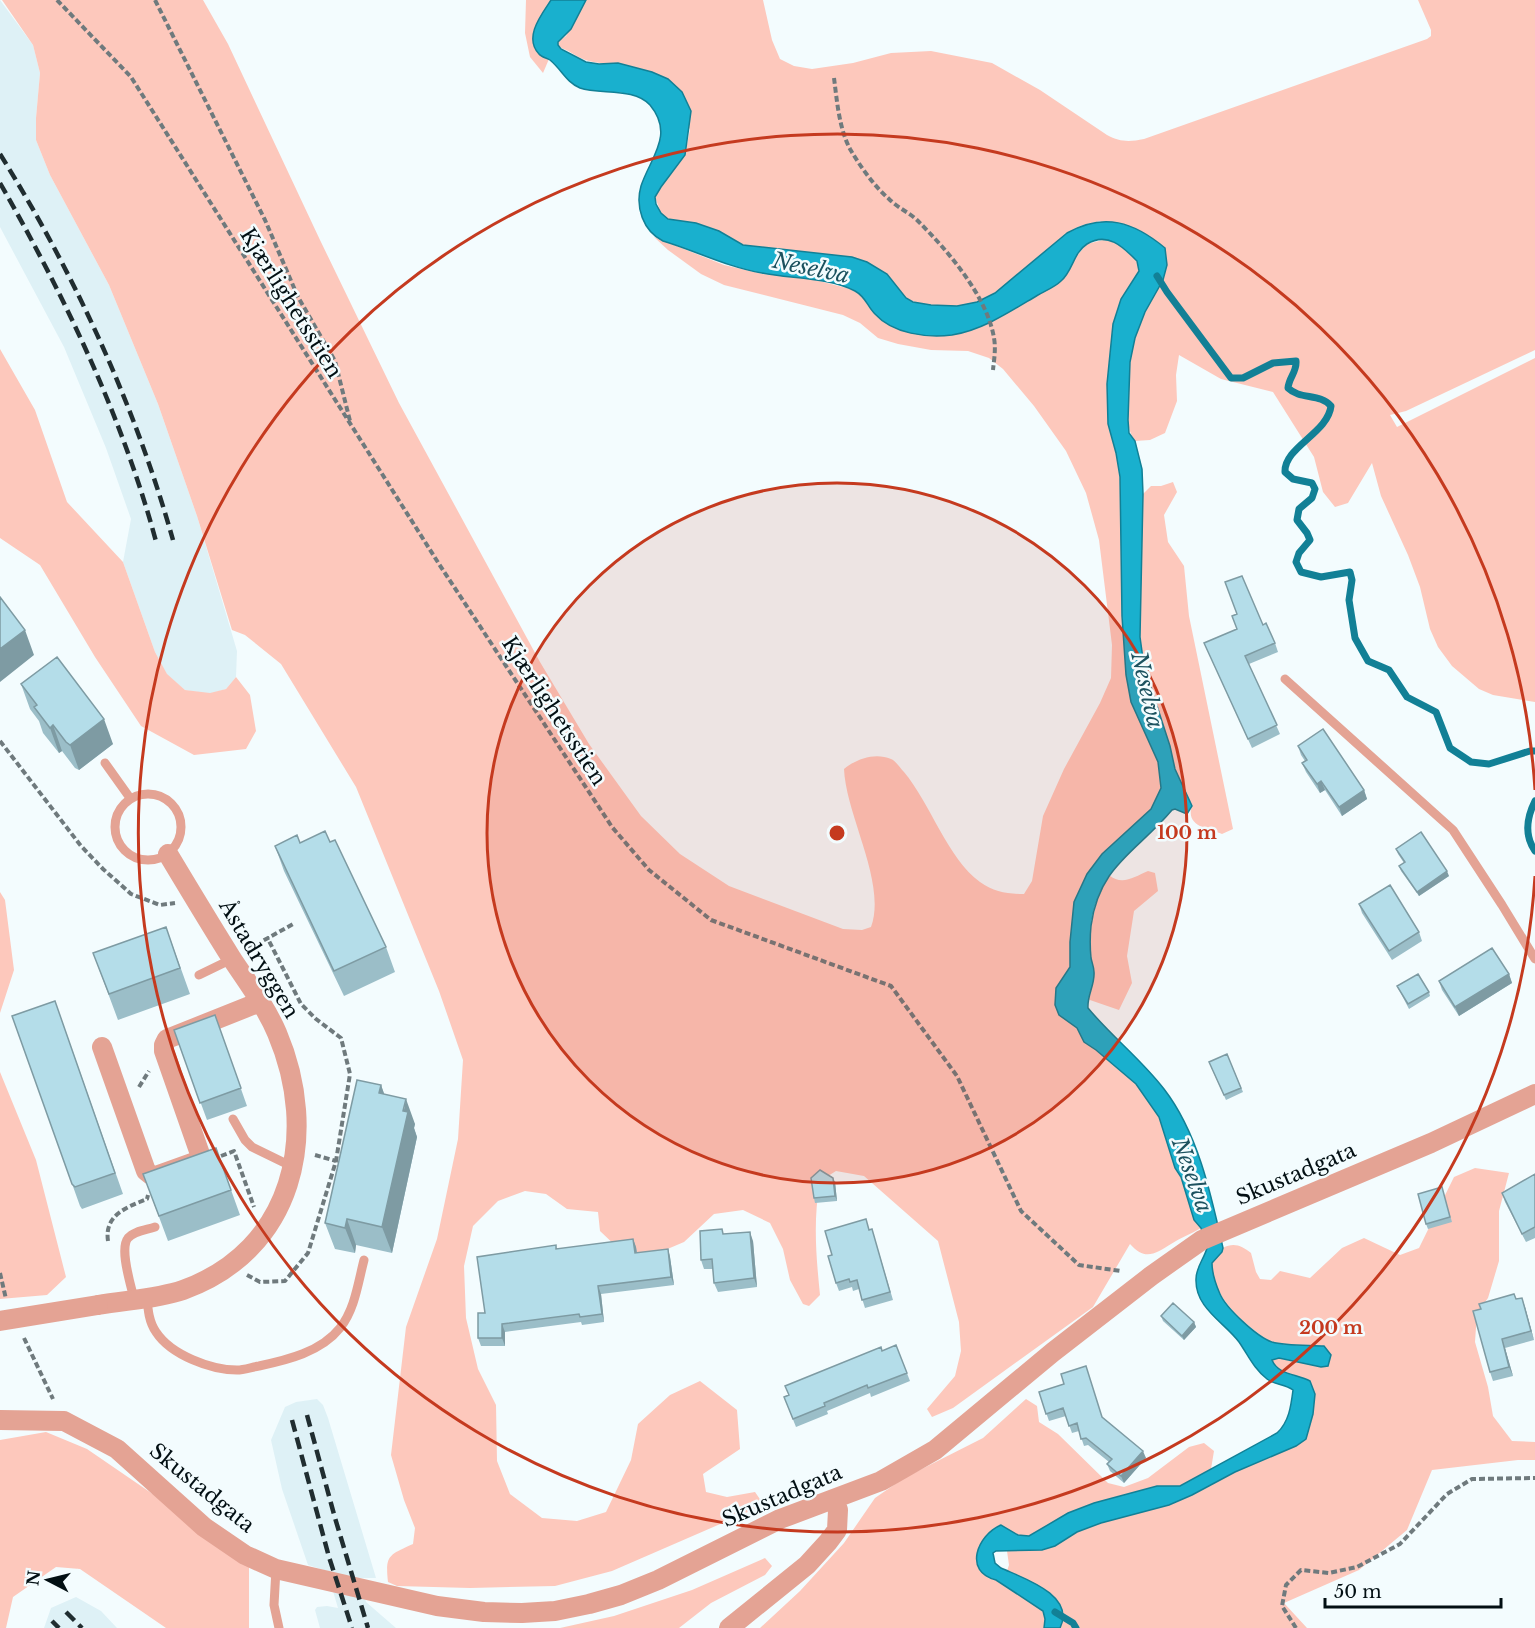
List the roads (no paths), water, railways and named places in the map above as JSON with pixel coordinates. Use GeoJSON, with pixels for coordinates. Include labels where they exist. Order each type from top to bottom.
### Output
{"type":"FeatureCollection","features":[{"type":"Feature","properties":{"kind":"street","name":"Åstadryggen"},"geometry":{"type":"LineString","coordinates":[[0,1321],[183,1290],[231,1266],[264,1233],[277,1210],[295,1159],[298,1113],[287,1063],[277,1032],[260,1002],[168,854]]}},
{"type":"Feature","properties":{"kind":"street"},"geometry":{"type":"LineString","coordinates":[[102,1047],[146,1171],[156,1176],[200,1159],[164,1051],[164,1045],[172,1036],[260,1002]]}},
{"type":"Feature","properties":{"kind":"street","name":"Skustadgata"},"geometry":{"type":"LineString","coordinates":[[0,1420],[64,1421],[117,1449],[204,1527],[245,1554],[276,1569],[437,1606],[484,1612],[555,1611],[621,1595],[658,1580],[780,1519],[880,1480],[935,1450],[1053,1352],[1151,1276],[1202,1240],[1431,1143],[1535,1094]]}},
{"type":"Feature","properties":{"kind":"street"},"geometry":{"type":"LineString","coordinates":[[729,1628],[807,1565],[828,1542],[837,1530],[838,1510],[834,1499]]}},
{"type":"Feature","properties":{"kind":"lane"},"geometry":{"type":"LineString","coordinates":[[1285,679],[1453,830],[1535,959]]}},
{"type":"Feature","properties":{"kind":"lane"},"geometry":{"type":"LineString","coordinates":[[105,763],[130,798]]}},
{"type":"Feature","properties":{"kind":"lane"},"geometry":{"type":"LineString","coordinates":[[142,794],[157,795],[174,806],[181,821],[178,842],[168,854],[156,859],[137,859],[124,851],[115,834],[115,822],[119,809],[130,798],[142,794]]}},
{"type":"Feature","properties":{"kind":"lane"},"geometry":{"type":"LineString","coordinates":[[199,975],[232,958]]}},
{"type":"Feature","properties":{"kind":"lane"},"geometry":{"type":"LineString","coordinates":[[233,1119],[245,1140],[252,1147],[295,1159]]}},
{"type":"Feature","properties":{"kind":"lane"},"geometry":{"type":"LineString","coordinates":[[155,1227],[136,1233],[128,1239],[123,1249],[140,1298],[156,1333],[175,1350],[200,1363],[237,1370],[295,1359],[339,1330],[351,1310],[364,1260]]}},
{"type":"Feature","properties":{"kind":"lane"},"geometry":{"type":"LineString","coordinates":[[276,1569],[274,1605],[279,1628]]}},
{"type":"Feature","properties":{"kind":"water","name":"Neselva"},"geometry":{"type":"Polygon","coordinates":[[[551,0],[586,0],[571,29],[558,42],[561,49],[586,62],[618,63],[652,72],[668,79],[682,92],[691,111],[685,155],[655,197],[661,213],[668,219],[696,223],[719,231],[743,245],[852,257],[867,262],[887,274],[906,298],[913,302],[931,305],[957,306],[977,302],[995,293],[1067,233],[1094,223],[1118,223],[1130,226],[1165,248],[1167,265],[1163,280],[1145,312],[1135,338],[1130,362],[1128,420],[1129,433],[1135,441],[1142,469],[1140,637],[1144,666],[1170,746],[1175,769],[1192,806],[1187,814],[1172,810],[1121,861],[1102,888],[1095,905],[1091,926],[1090,950],[1094,977],[1088,1008],[1155,1078],[1176,1106],[1186,1125],[1202,1165],[1223,1248],[1212,1263],[1216,1283],[1223,1300],[1243,1321],[1266,1339],[1284,1344],[1324,1346],[1331,1355],[1328,1366],[1321,1367],[1279,1358],[1272,1360],[1279,1369],[1310,1381],[1315,1394],[1313,1414],[1306,1439],[1296,1446],[1235,1472],[1169,1505],[1101,1523],[1077,1532],[1055,1546],[1042,1550],[996,1551],[993,1553],[995,1563],[1001,1568],[1045,1589],[1054,1597],[1061,1606],[1063,1616],[1060,1628],[1044,1628],[1043,1611],[996,1580],[986,1576],[979,1569],[977,1553],[985,1537],[1001,1525],[1018,1535],[1029,1536],[1068,1513],[1094,1503],[1157,1486],[1180,1486],[1277,1433],[1287,1419],[1293,1390],[1270,1381],[1262,1375],[1239,1342],[1200,1298],[1197,1289],[1197,1271],[1207,1248],[1201,1228],[1194,1220],[1159,1117],[1136,1084],[1084,1042],[1077,1028],[1059,1015],[1055,1005],[1056,988],[1070,967],[1074,902],[1087,874],[1102,854],[1151,809],[1161,788],[1158,762],[1131,702],[1126,675],[1122,616],[1120,477],[1108,424],[1107,384],[1113,324],[1121,299],[1139,271],[1137,261],[1127,251],[1109,240],[1095,240],[1082,248],[1065,277],[1053,287],[975,329],[952,335],[932,336],[901,330],[882,321],[859,293],[844,286],[749,270],[663,241],[656,237],[646,225],[639,202],[641,186],[661,136],[657,116],[650,105],[635,96],[580,88],[550,60],[540,55],[535,47],[533,33],[551,0]]]}},
{"type":"Feature","properties":{"kind":"waterway"},"geometry":{"type":"LineString","coordinates":[[1157,276],[1231,378],[1243,378],[1273,363],[1296,361],[1288,388],[1298,394],[1321,399],[1331,406],[1322,424],[1298,447],[1287,463],[1285,472],[1293,479],[1312,483],[1315,489],[1312,498],[1299,509],[1297,520],[1310,540],[1299,553],[1296,562],[1301,572],[1321,577],[1350,572],[1352,580],[1349,600],[1355,638],[1368,661],[1389,670],[1407,697],[1436,712],[1450,748],[1471,762],[1489,764],[1535,751]]}},
{"type":"Feature","properties":{"kind":"waterway"},"geometry":{"type":"LineString","coordinates":[[1535,801],[1528,826],[1529,839],[1535,851]]}},
{"type":"Feature","properties":{"kind":"waterway"},"geometry":{"type":"LineString","coordinates":[[1055,1612],[1073,1623],[1076,1628]]}},
{"type":"Feature","properties":{"kind":"railway"},"geometry":{"type":"LineString","coordinates":[[0,154],[53,246],[100,341],[140,439],[173,540]]}},
{"type":"Feature","properties":{"kind":"railway"},"geometry":{"type":"LineString","coordinates":[[0,183],[69,314],[110,405],[157,545]]}},
{"type":"Feature","properties":{"kind":"railway"},"geometry":{"type":"LineString","coordinates":[[307,1415],[368,1628]]}},
{"type":"Feature","properties":{"kind":"railway"},"geometry":{"type":"LineString","coordinates":[[292,1420],[329,1557],[352,1628]]}},
{"type":"Feature","properties":{"kind":"railway"},"geometry":{"type":"LineString","coordinates":[[66,1612],[82,1628]]}},
{"type":"Feature","properties":{"kind":"railway"},"geometry":{"type":"LineString","coordinates":[[52,1621],[59,1628]]}}]}
